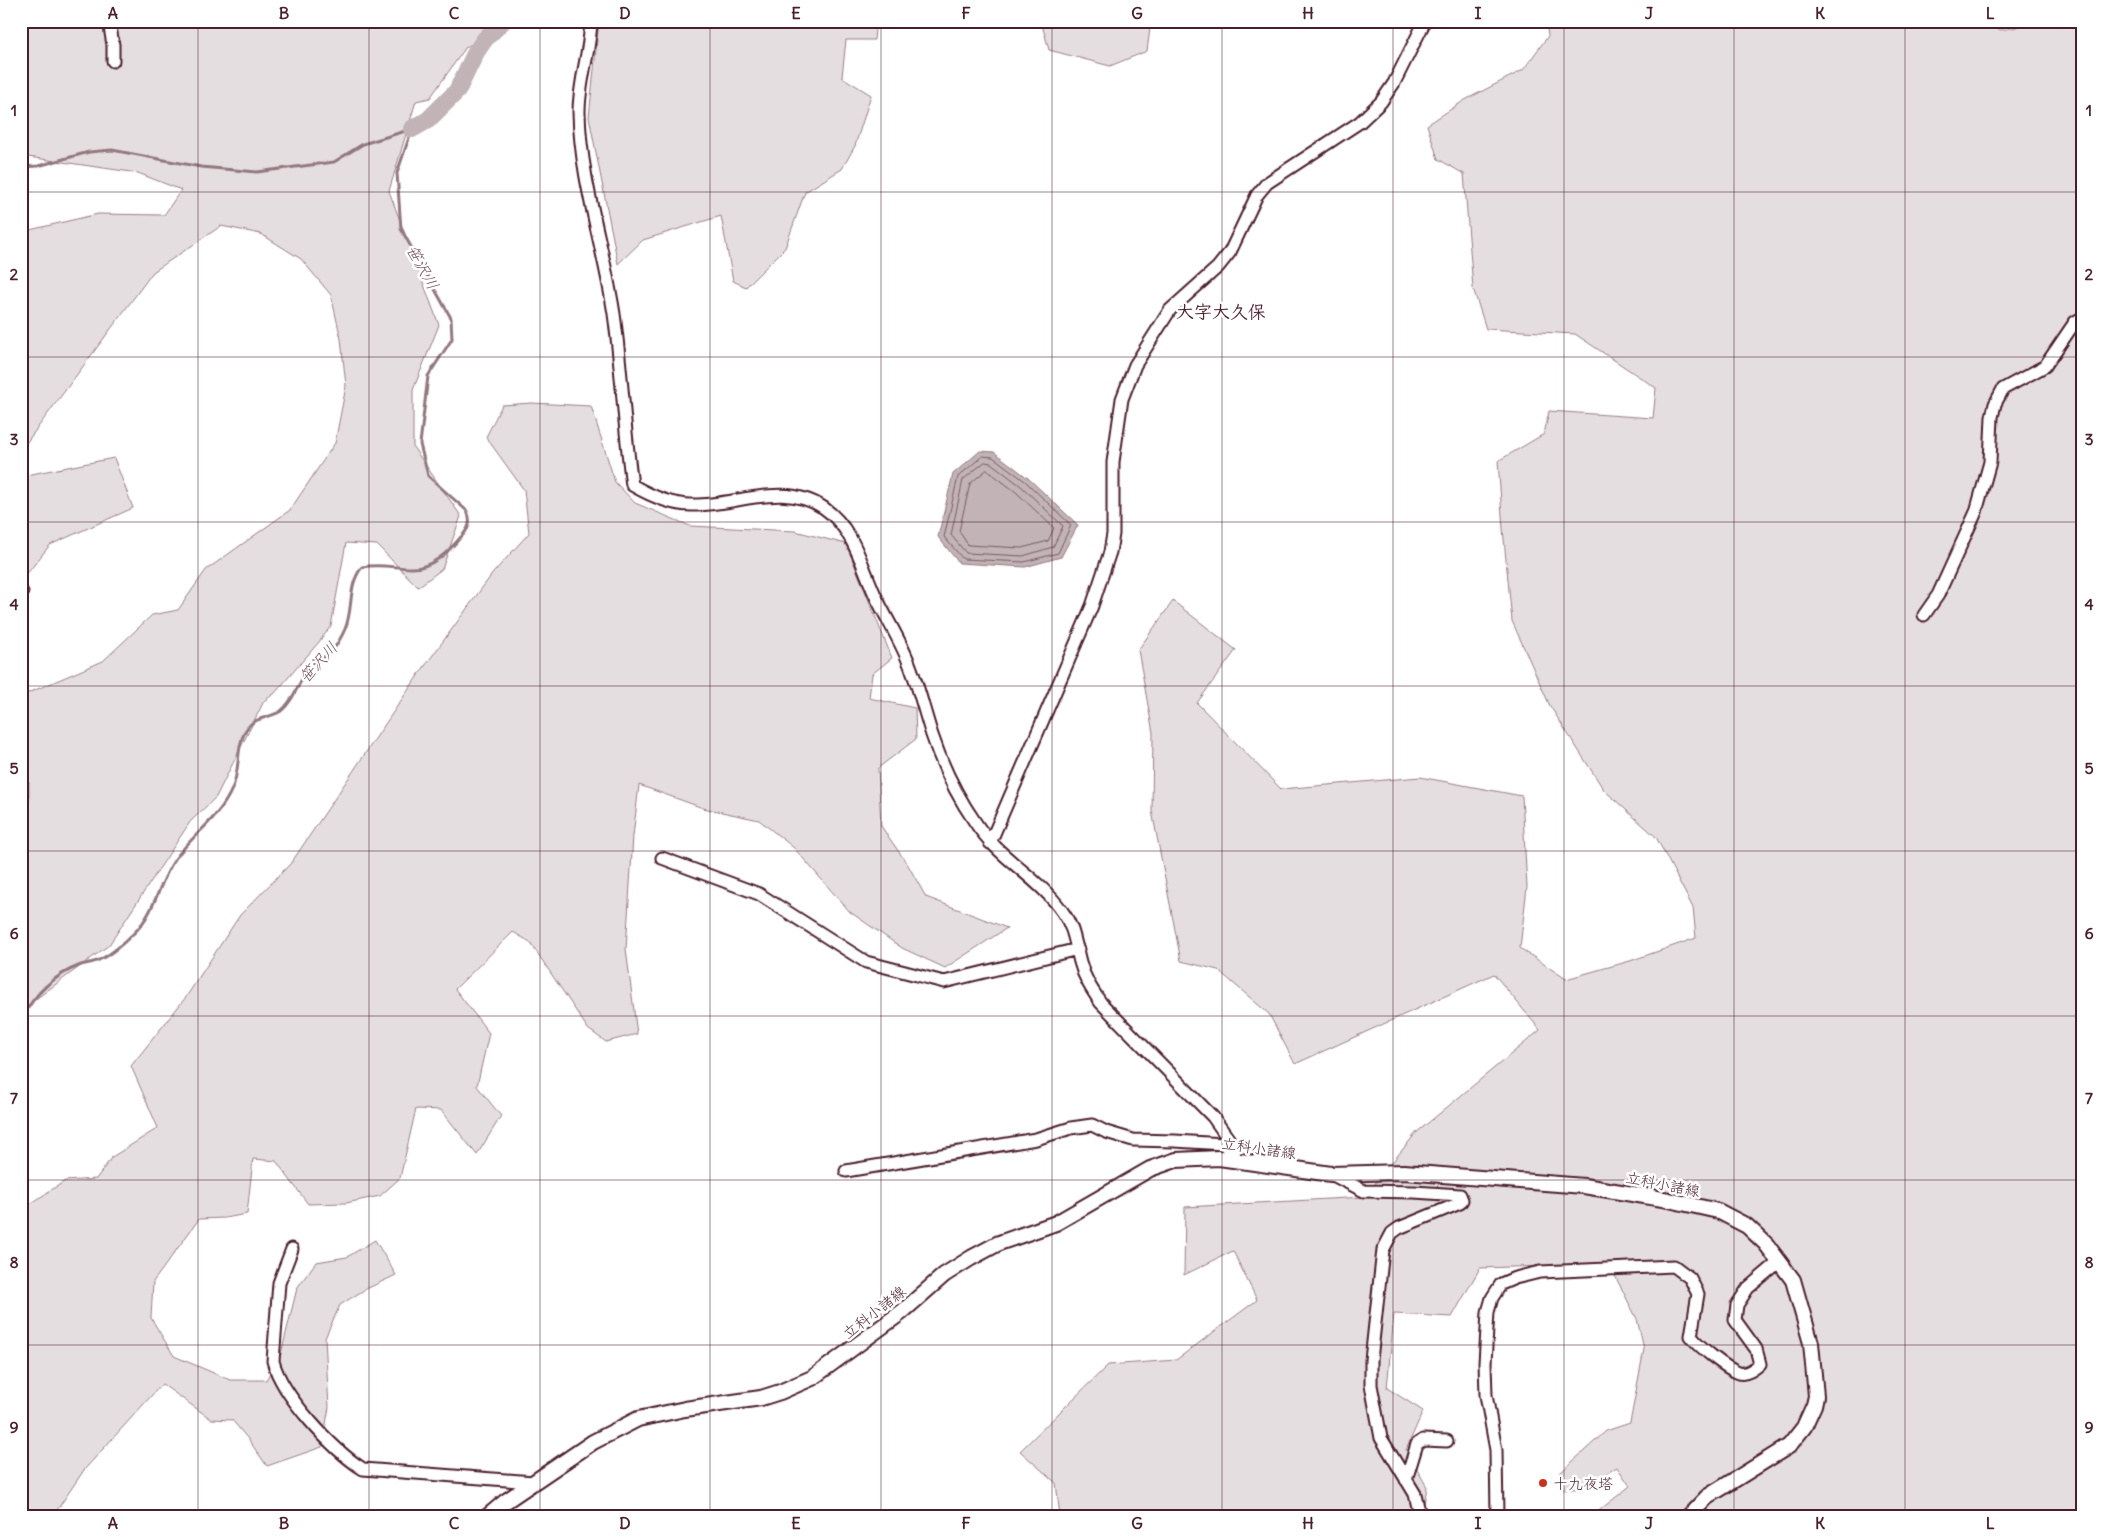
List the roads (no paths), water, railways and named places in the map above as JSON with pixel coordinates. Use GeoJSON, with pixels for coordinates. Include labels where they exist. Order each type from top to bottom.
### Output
{"type":"FeatureCollection","features":[{"type":"Feature","properties":{"kind":"main road","name":"立科小諸線"},"geometry":{"type":"LineString","coordinates":[[488,1516],[533,1482],[593,1442],[638,1419],[685,1409],[761,1398],[812,1378],[867,1339],[902,1312],[944,1275],[964,1262],[999,1243],[1056,1223],[1150,1169],[1176,1160],[1205,1158],[1236,1160],[1331,1174],[1404,1172],[1584,1186],[1669,1200],[1718,1211],[1747,1226],[1766,1244],[1793,1280],[1811,1342],[1816,1396],[1811,1416],[1790,1446],[1707,1497],[1689,1516]]}},
{"type":"Feature","properties":{"kind":"street"},"geometry":{"type":"LineString","coordinates":[[109,21],[114,45],[113,61]]}},
{"type":"Feature","properties":{"kind":"street"},"geometry":{"type":"LineString","coordinates":[[590,21],[590,38],[580,93],[579,113],[588,183],[614,314],[632,485],[665,501],[692,506],[786,494],[802,497],[824,508],[835,518],[856,547],[871,586],[912,669],[932,737],[956,791],[990,844],[1054,900],[1073,929],[1088,983],[1101,1003],[1213,1117],[1232,1144],[1236,1160]]}},
{"type":"Feature","properties":{"kind":"street"},"geometry":{"type":"LineString","coordinates":[[990,844],[1092,606],[1110,552],[1113,534],[1113,462],[1122,399],[1135,365],[1170,310],[1218,267],[1230,252],[1257,195],[1267,183],[1360,122],[1381,102],[1394,84],[1425,21]]}},
{"type":"Feature","properties":{"kind":"street"},"geometry":{"type":"LineString","coordinates":[[1924,615],[1938,594],[1976,512],[1990,462],[1992,417],[1999,396],[2003,389],[2045,366],[2075,322],[2082,318]]}},
{"type":"Feature","properties":{"kind":"street"},"geometry":{"type":"LineString","coordinates":[[662,858],[759,894],[866,962],[944,982],[1078,949]]}},
{"type":"Feature","properties":{"kind":"street"},"geometry":{"type":"LineString","coordinates":[[846,1171],[1036,1139],[1071,1128],[1092,1125],[1106,1132],[1133,1140],[1175,1140],[1224,1144],[1236,1160]]}},
{"type":"Feature","properties":{"kind":"street"},"geometry":{"type":"LineString","coordinates":[[1331,1174],[1364,1191],[1460,1195],[1462,1200],[1460,1203],[1399,1228],[1392,1233],[1384,1250],[1371,1360],[1370,1385],[1381,1438],[1415,1494],[1420,1516]]}},
{"type":"Feature","properties":{"kind":"street"},"geometry":{"type":"LineString","coordinates":[[292,1249],[279,1283],[273,1361],[276,1373],[300,1409],[349,1460],[363,1469],[533,1482]]}},
{"type":"Feature","properties":{"kind":"street"},"geometry":{"type":"LineString","coordinates":[[1497,1516],[1496,1450],[1486,1395],[1485,1363],[1488,1312],[1492,1298],[1501,1284],[1515,1278],[1540,1272],[1674,1266],[1690,1278],[1698,1294],[1691,1336],[1696,1343],[1716,1359],[1739,1373],[1751,1372],[1760,1364],[1756,1349],[1736,1320],[1737,1305],[1748,1288],[1780,1261]]}},
{"type":"Feature","properties":{"kind":"street"},"geometry":{"type":"LineString","coordinates":[[1406,1480],[1417,1444],[1422,1440],[1447,1441]]}},
{"type":"Feature","properties":{"kind":"water"},"geometry":{"type":"Polygon","coordinates":[[[980,451],[994,452],[1028,478],[1078,525],[1061,557],[1025,567],[959,563],[938,537],[953,474],[980,451]]]}},
{"type":"Feature","properties":{"kind":"waterway","name":"笹沢川"},"geometry":{"type":"LineString","coordinates":[[412,129],[428,120],[457,91],[476,52],[485,39],[503,21]]}},
{"type":"Feature","properties":{"kind":"waterway"},"geometry":{"type":"LineString","coordinates":[[21,167],[38,166],[89,152],[112,150],[201,167],[257,172],[334,162],[363,144],[412,129]]}},
{"type":"Feature","properties":{"kind":"waterway","name":"笹沢川"},"geometry":{"type":"LineString","coordinates":[[21,1020],[32,1002],[46,986],[71,969],[97,961],[109,954],[127,940],[142,924],[175,859],[227,800],[235,782],[241,741],[248,727],[255,721],[281,711],[293,697],[308,670],[334,649],[348,621],[352,589],[357,574],[362,567],[412,568],[426,565],[445,554],[467,528],[469,522],[467,511],[428,476],[420,444],[428,376],[452,339],[451,318],[401,229],[397,173],[412,129]]}},
{"type":"Feature","properties":{"kind":"place","name":"十九夜塔"},"geometry":{"type":"Point","coordinates":[1543,1483]}},
{"type":"Feature","properties":{"kind":"district","name":"大字大久保"},"geometry":{"type":"Point","coordinates":[1221,311]}}]}
